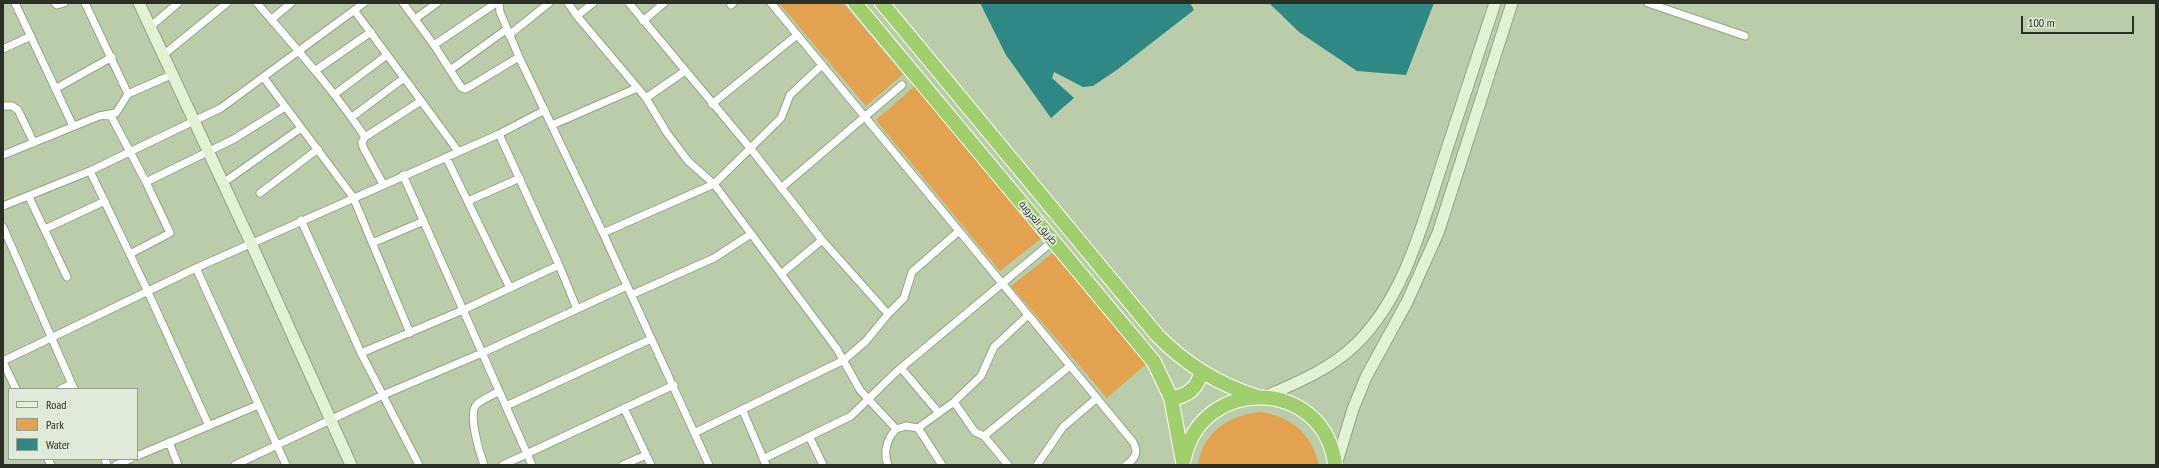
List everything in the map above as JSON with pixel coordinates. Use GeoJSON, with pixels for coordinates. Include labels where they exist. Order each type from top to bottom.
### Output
{"type":"FeatureCollection","features":[{"type":"Feature","properties":{"kind":"highway","name":"طريق العروبة"},"geometry":{"type":"LineString","coordinates":[[855,3],[1160,371],[1171,398],[1183,463]]}},
{"type":"Feature","properties":{"kind":"highway","name":"طريق العروبة"},"geometry":{"type":"LineString","coordinates":[[882,3],[1157,335],[1178,354],[1201,371],[1235,388],[1261,397],[1288,403],[1310,416],[1326,436],[1335,465]]}},
{"type":"Feature","properties":{"kind":"highway"},"geometry":{"type":"LineString","coordinates":[[1171,398],[1181,396],[1194,389],[1199,380],[1201,371]]}},
{"type":"Feature","properties":{"kind":"highway"},"geometry":{"type":"LineString","coordinates":[[1183,463],[1192,436],[1209,415],[1232,402],[1261,397]]}},
{"type":"Feature","properties":{"kind":"main road"},"geometry":{"type":"LineString","coordinates":[[139,3],[171,75],[195,120],[351,465]]}},
{"type":"Feature","properties":{"kind":"main road"},"geometry":{"type":"LineString","coordinates":[[1261,397],[1310,377],[1338,360],[1370,329],[1388,302],[1421,225],[1495,3]]}},
{"type":"Feature","properties":{"kind":"main road"},"geometry":{"type":"LineString","coordinates":[[1335,465],[1352,409],[1366,377],[1407,302],[1438,233],[1512,3]]}},
{"type":"Feature","properties":{"kind":"street"},"geometry":{"type":"LineString","coordinates":[[15,3],[73,126]]}},
{"type":"Feature","properties":{"kind":"street"},"geometry":{"type":"LineString","coordinates":[[55,3],[60,5],[64,3]]}},
{"type":"Feature","properties":{"kind":"street"},"geometry":{"type":"LineString","coordinates":[[85,3],[112,57],[128,94]]}},
{"type":"Feature","properties":{"kind":"street"},"geometry":{"type":"LineString","coordinates":[[150,27],[178,3]]}},
{"type":"Feature","properties":{"kind":"street"},"geometry":{"type":"LineString","coordinates":[[162,56],[227,3]]}},
{"type":"Feature","properties":{"kind":"street"},"geometry":{"type":"LineString","coordinates":[[258,3],[316,70],[352,117],[365,137]]}},
{"type":"Feature","properties":{"kind":"street"},"geometry":{"type":"LineString","coordinates":[[272,19],[291,3]]}},
{"type":"Feature","properties":{"kind":"street"},"geometry":{"type":"LineString","coordinates":[[3,206],[29,197],[90,171],[229,103],[364,3]]}},
{"type":"Feature","properties":{"kind":"street"},"geometry":{"type":"LineString","coordinates":[[403,3],[434,45],[461,87],[465,89],[519,57]]}},
{"type":"Feature","properties":{"kind":"street"},"geometry":{"type":"LineString","coordinates":[[415,19],[437,3]]}},
{"type":"Feature","properties":{"kind":"street"},"geometry":{"type":"LineString","coordinates":[[434,45],[496,3]]}},
{"type":"Feature","properties":{"kind":"street"},"geometry":{"type":"LineString","coordinates":[[499,3],[508,32],[519,57],[674,385],[709,465]]}},
{"type":"Feature","properties":{"kind":"street"},"geometry":{"type":"LineString","coordinates":[[450,70],[549,3]]}},
{"type":"Feature","properties":{"kind":"street"},"geometry":{"type":"LineString","coordinates":[[568,3],[577,16],[646,98],[662,126],[688,161],[714,184],[844,360],[860,390],[896,429]]}},
{"type":"Feature","properties":{"kind":"street"},"geometry":{"type":"LineString","coordinates":[[577,16],[592,3]]}},
{"type":"Feature","properties":{"kind":"street"},"geometry":{"type":"LineString","coordinates":[[629,3],[642,21],[751,149],[822,240],[888,314]]}},
{"type":"Feature","properties":{"kind":"street"},"geometry":{"type":"LineString","coordinates":[[642,21],[664,3]]}},
{"type":"Feature","properties":{"kind":"street"},"geometry":{"type":"LineString","coordinates":[[771,3],[1135,445],[1135,456],[1126,465]]}},
{"type":"Feature","properties":{"kind":"street"},"geometry":{"type":"LineString","coordinates":[[1648,3],[1745,36]]}},
{"type":"Feature","properties":{"kind":"street"},"geometry":{"type":"LineString","coordinates":[[354,10],[458,152]]}},
{"type":"Feature","properties":{"kind":"street"},"geometry":{"type":"LineString","coordinates":[[316,70],[371,32]]}},
{"type":"Feature","properties":{"kind":"street"},"geometry":{"type":"LineString","coordinates":[[712,104],[797,34]]}},
{"type":"Feature","properties":{"kind":"street"},"geometry":{"type":"LineString","coordinates":[[3,49],[31,36]]}},
{"type":"Feature","properties":{"kind":"street"},"geometry":{"type":"LineString","coordinates":[[335,94],[387,55]]}},
{"type":"Feature","properties":{"kind":"street"},"geometry":{"type":"LineString","coordinates":[[55,89],[112,57]]}},
{"type":"Feature","properties":{"kind":"street"},"geometry":{"type":"LineString","coordinates":[[603,233],[714,184],[782,118],[790,95],[822,65]]}},
{"type":"Feature","properties":{"kind":"street"},"geometry":{"type":"LineString","coordinates":[[646,98],[685,71]]}},
{"type":"Feature","properties":{"kind":"street"},"geometry":{"type":"LineString","coordinates":[[3,155],[98,116],[111,116],[121,108],[128,94],[171,75]]}},
{"type":"Feature","properties":{"kind":"street"},"geometry":{"type":"LineString","coordinates":[[264,78],[353,197],[410,333]]}},
{"type":"Feature","properties":{"kind":"street"},"geometry":{"type":"LineString","coordinates":[[352,117],[404,78]]}},
{"type":"Feature","properties":{"kind":"street"},"geometry":{"type":"LineString","coordinates":[[781,188],[902,85]]}},
{"type":"Feature","properties":{"kind":"street"},"geometry":{"type":"LineString","coordinates":[[552,125],[637,88]]}},
{"type":"Feature","properties":{"kind":"street"},"geometry":{"type":"LineString","coordinates":[[383,184],[363,147],[362,142],[365,137],[421,101]]}},
{"type":"Feature","properties":{"kind":"street"},"geometry":{"type":"LineString","coordinates":[[3,106],[12,106],[18,110],[34,143]]}},
{"type":"Feature","properties":{"kind":"street"},"geometry":{"type":"LineString","coordinates":[[146,182],[234,139],[286,107]]}},
{"type":"Feature","properties":{"kind":"street"},"geometry":{"type":"LineString","coordinates":[[16,388],[3,361],[196,268],[353,197],[499,134],[545,110]]}},
{"type":"Feature","properties":{"kind":"street"},"geometry":{"type":"LineString","coordinates":[[111,116],[131,151],[170,233],[130,254]]}},
{"type":"Feature","properties":{"kind":"street"},"geometry":{"type":"LineString","coordinates":[[223,183],[301,128]]}},
{"type":"Feature","properties":{"kind":"street"},"geometry":{"type":"LineString","coordinates":[[499,134],[559,264],[577,310]]}},
{"type":"Feature","properties":{"kind":"street"},"geometry":{"type":"LineString","coordinates":[[260,193],[318,149]]}},
{"type":"Feature","properties":{"kind":"street"},"geometry":{"type":"LineString","coordinates":[[446,157],[510,288]]}},
{"type":"Feature","properties":{"kind":"street"},"geometry":{"type":"LineString","coordinates":[[90,171],[148,292],[209,426]]}},
{"type":"Feature","properties":{"kind":"street"},"geometry":{"type":"LineString","coordinates":[[403,175],[532,465]]}},
{"type":"Feature","properties":{"kind":"street"},"geometry":{"type":"LineString","coordinates":[[468,201],[520,178]]}},
{"type":"Feature","properties":{"kind":"street"},"geometry":{"type":"LineString","coordinates":[[29,197],[67,277]]}},
{"type":"Feature","properties":{"kind":"street"},"geometry":{"type":"LineString","coordinates":[[45,229],[105,201]]}},
{"type":"Feature","properties":{"kind":"street"},"geometry":{"type":"LineString","coordinates":[[301,220],[361,353],[419,465]]}},
{"type":"Feature","properties":{"kind":"street"},"geometry":{"type":"LineString","coordinates":[[372,243],[424,221]]}},
{"type":"Feature","properties":{"kind":"street"},"geometry":{"type":"LineString","coordinates":[[3,227],[6,245],[53,337],[73,386]]}},
{"type":"Feature","properties":{"kind":"street"},"geometry":{"type":"LineString","coordinates":[[694,432],[743,410],[844,360],[866,341],[888,314],[904,298],[912,272],[959,231]]}},
{"type":"Feature","properties":{"kind":"street"},"geometry":{"type":"LineString","coordinates":[[631,295],[714,258],[751,234]]}},
{"type":"Feature","properties":{"kind":"street"},"geometry":{"type":"LineString","coordinates":[[781,274],[822,240]]}},
{"type":"Feature","properties":{"kind":"street"},"geometry":{"type":"LineString","coordinates":[[743,410],[765,462],[851,416],[901,368],[1002,282],[1053,241]]}},
{"type":"Feature","properties":{"kind":"street"},"geometry":{"type":"LineString","coordinates":[[361,353],[463,310],[559,264]]}},
{"type":"Feature","properties":{"kind":"street"},"geometry":{"type":"LineString","coordinates":[[196,268],[286,465]]}},
{"type":"Feature","properties":{"kind":"street"},"geometry":{"type":"LineString","coordinates":[[235,465],[331,421],[383,395],[482,353],[627,286]]}},
{"type":"Feature","properties":{"kind":"street"},"geometry":{"type":"LineString","coordinates":[[888,465],[886,450],[888,441],[896,429],[906,426],[918,428],[954,402],[981,376],[994,347],[1028,315]]}},
{"type":"Feature","properties":{"kind":"street"},"geometry":{"type":"LineString","coordinates":[[506,406],[651,339]]}},
{"type":"Feature","properties":{"kind":"street"},"geometry":{"type":"LineString","coordinates":[[984,436],[1070,366]]}},
{"type":"Feature","properties":{"kind":"street"},"geometry":{"type":"LineString","coordinates":[[901,368],[939,413]]}},
{"type":"Feature","properties":{"kind":"street"},"geometry":{"type":"LineString","coordinates":[[503,465],[674,385]]}},
{"type":"Feature","properties":{"kind":"street"},"geometry":{"type":"LineString","coordinates":[[484,465],[476,442],[475,409],[477,404],[499,391]]}},
{"type":"Feature","properties":{"kind":"street"},"geometry":{"type":"LineString","coordinates":[[1038,465],[1063,427],[1097,398]]}},
{"type":"Feature","properties":{"kind":"street"},"geometry":{"type":"LineString","coordinates":[[954,402],[975,432],[984,436],[1008,465]]}},
{"type":"Feature","properties":{"kind":"street"},"geometry":{"type":"LineString","coordinates":[[138,456],[258,405]]}},
{"type":"Feature","properties":{"kind":"street"},"geometry":{"type":"LineString","coordinates":[[624,408],[651,465]]}},
{"type":"Feature","properties":{"kind":"street"},"geometry":{"type":"LineString","coordinates":[[918,428],[942,465]]}},
{"type":"Feature","properties":{"kind":"street"},"geometry":{"type":"LineString","coordinates":[[810,438],[823,465]]}},
{"type":"Feature","properties":{"kind":"street"},"geometry":{"type":"LineString","coordinates":[[169,442],[178,465]]}},
{"type":"Feature","properties":{"kind":"street"},"geometry":{"type":"LineString","coordinates":[[623,465],[646,455]]}},
{"type":"Feature","properties":{"kind":"street"},"geometry":{"type":"LineString","coordinates":[[116,465],[128,460]]}},
{"type":"Feature","properties":{"kind":"green space"},"geometry":{"type":"Polygon","coordinates":[[[779,3],[843,3],[903,74],[866,106],[779,3]]]}},
{"type":"Feature","properties":{"kind":"green space"},"geometry":{"type":"Polygon","coordinates":[[[915,86],[1042,238],[1000,271],[876,120],[915,86]]]}},
{"type":"Feature","properties":{"kind":"green space"},"geometry":{"type":"Polygon","coordinates":[[[1053,253],[1146,364],[1107,398],[1011,286],[1053,253]]]}},
{"type":"Feature","properties":{"kind":"green space"},"geometry":{"type":"Polygon","coordinates":[[[1261,412],[1282,418],[1299,429],[1311,444],[1319,465],[1198,465],[1205,444],[1219,427],[1228,421],[1239,417],[1261,412]]]}},
{"type":"Feature","properties":{"kind":"water"},"geometry":{"type":"Polygon","coordinates":[[[980,3],[1190,3],[1194,10],[1118,69],[1093,86],[1083,87],[1054,72],[1052,78],[1074,98],[1051,118],[1006,55],[980,3]]]}},
{"type":"Feature","properties":{"kind":"water"},"geometry":{"type":"Polygon","coordinates":[[[1269,3],[1434,3],[1406,75],[1357,71],[1299,32],[1269,3]]]}}]}
